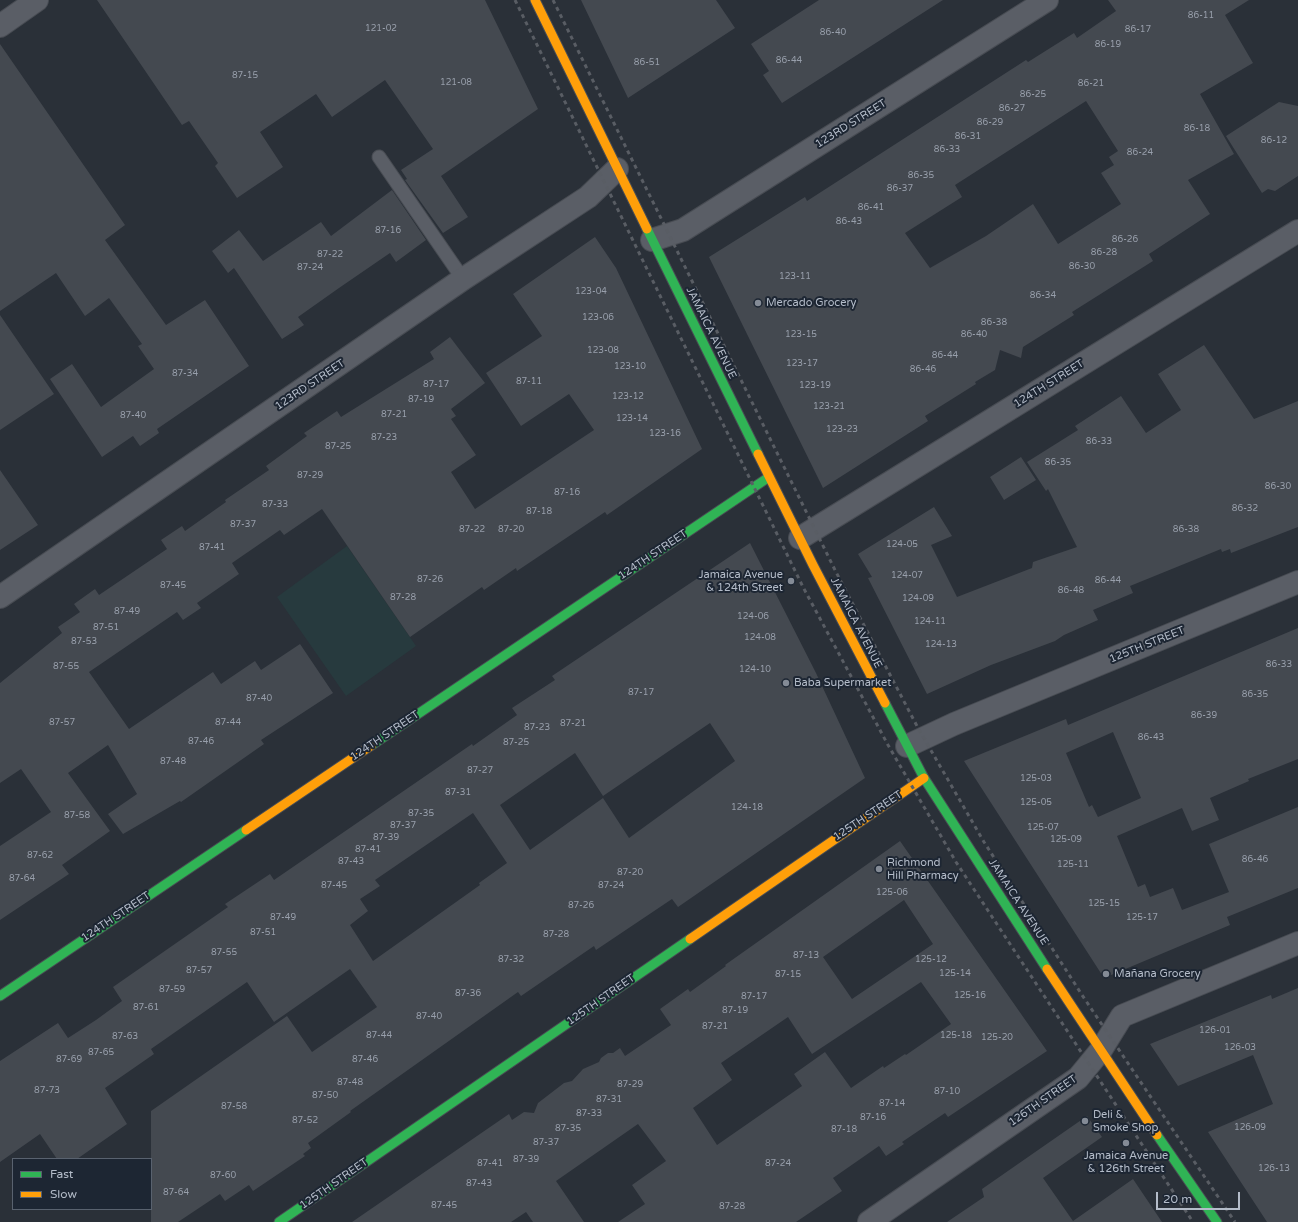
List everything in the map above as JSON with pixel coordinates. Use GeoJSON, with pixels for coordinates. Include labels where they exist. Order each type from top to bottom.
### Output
{"type":"FeatureCollection","features":[{"type":"Feature","properties":{"kind":"street"},"geometry":{"type":"LineString","coordinates":[[0,26],[37,0]]}},
{"type":"Feature","properties":{"kind":"street","name":"JAMAICA AVENUE"},"geometry":{"type":"LineString","coordinates":[[535,0],[617,170],[769,477],[924,778],[1101,1050],[1217,1222]]}},
{"type":"Feature","properties":{"kind":"street","name":"123RD STREET"},"geometry":{"type":"LineString","coordinates":[[652,240],[683,230],[1047,0]]}},
{"type":"Feature","properties":{"kind":"street","name":"123RD STREET"},"geometry":{"type":"LineString","coordinates":[[0,597],[463,279],[588,197],[617,170]]}},
{"type":"Feature","properties":{"kind":"street","name":"124TH STREET"},"geometry":{"type":"LineString","coordinates":[[800,538],[1298,231]]}},
{"type":"Feature","properties":{"kind":"street","name":"124TH STREET"},"geometry":{"type":"LineString","coordinates":[[0,996],[769,477]]}},
{"type":"Feature","properties":{"kind":"street","name":"125TH STREET"},"geometry":{"type":"LineString","coordinates":[[907,746],[954,724],[1298,582]]}},
{"type":"Feature","properties":{"kind":"street","name":"125TH STREET"},"geometry":{"type":"LineString","coordinates":[[279,1222],[924,778]]}},
{"type":"Feature","properties":{"kind":"street","name":"126TH STREET"},"geometry":{"type":"LineString","coordinates":[[869,1222],[1078,1078],[1101,1050],[1122,1016],[1298,943]]}},
{"type":"Feature","properties":{"kind":"lane"},"geometry":{"type":"LineString","coordinates":[[379,158],[463,279]]}},
{"type":"Feature","properties":{"kind":"green space"},"geometry":{"type":"Polygon","coordinates":[[[347,546],[416,646],[346,696],[277,597],[347,546]]]}},
{"type":"Feature","properties":{"kind":"building"},"geometry":{"type":"Polygon","coordinates":[[[97,0],[485,0],[538,109],[441,176],[468,217],[443,233],[405,180],[407,179],[401,170],[433,149],[385,80],[332,117],[316,94],[260,132],[283,167],[237,198],[215,166],[218,163],[189,121],[182,125],[97,0]]]}},
{"type":"Feature","properties":{"kind":"building"},"geometry":{"type":"Polygon","coordinates":[[[581,0],[716,0],[735,28],[628,98],[581,0]]]}},
{"type":"Feature","properties":{"kind":"building"},"geometry":{"type":"Polygon","coordinates":[[[819,0],[943,0],[782,103],[763,75],[769,71],[751,44],[819,0]]]}},
{"type":"Feature","properties":{"kind":"building"},"geometry":{"type":"Polygon","coordinates":[[[1108,0],[1249,0],[1225,15],[1253,63],[1200,94],[1234,154],[1188,180],[1210,214],[1149,254],[1153,261],[1072,312],[1074,315],[1023,347],[1021,358],[1000,350],[995,370],[975,382],[976,384],[925,416],[928,421],[823,488],[709,257],[805,197],[807,201],[1026,60],[1028,62],[1074,33],[1077,38],[1116,11],[1108,0]],[[1086,101],[955,185],[962,197],[905,233],[930,268],[986,236],[1033,204],[1058,244],[1121,204],[1101,173],[1114,165],[1109,157],[1118,151],[1086,101]]]}},
{"type":"Feature","properties":{"kind":"building"},"geometry":{"type":"Polygon","coordinates":[[[0,44],[125,225],[105,240],[166,325],[205,300],[249,366],[157,429],[159,433],[140,446],[133,436],[102,457],[50,379],[72,364],[101,407],[154,369],[138,346],[142,344],[109,298],[85,316],[56,273],[0,311],[0,44]]]}},
{"type":"Feature","properties":{"kind":"building"},"geometry":{"type":"Polygon","coordinates":[[[1279,102],[1298,106],[1298,176],[1275,191],[1268,189],[1262,193],[1226,136],[1279,102]]]}},
{"type":"Feature","properties":{"kind":"building"},"geometry":{"type":"Polygon","coordinates":[[[392,190],[426,240],[396,262],[390,253],[339,288],[298,317],[304,325],[282,339],[234,268],[228,273],[212,251],[239,230],[263,261],[321,222],[331,236],[392,190]]]}},
{"type":"Feature","properties":{"kind":"building"},"geometry":{"type":"Polygon","coordinates":[[[595,237],[616,268],[702,449],[607,515],[605,512],[517,571],[516,568],[484,590],[482,587],[410,637],[322,509],[284,535],[280,530],[232,563],[239,574],[197,603],[201,608],[183,620],[177,612],[89,672],[129,729],[213,672],[221,684],[255,661],[261,670],[300,644],[333,693],[261,740],[264,744],[181,802],[180,801],[123,834],[108,814],[137,794],[108,745],[68,773],[110,831],[62,865],[69,874],[0,920],[0,846],[51,812],[21,769],[0,783],[0,683],[62,633],[58,627],[80,612],[74,604],[95,589],[99,595],[167,549],[161,540],[182,526],[185,531],[226,502],[225,500],[269,470],[266,466],[307,436],[304,433],[337,411],[341,417],[434,359],[430,352],[450,337],[485,383],[451,409],[456,416],[451,419],[476,455],[451,472],[475,509],[594,430],[569,394],[521,426],[486,373],[542,336],[513,294],[595,237]]]}},
{"type":"Feature","properties":{"kind":"building"},"geometry":{"type":"Polygon","coordinates":[[[0,315],[54,394],[0,430],[0,315]]]}},
{"type":"Feature","properties":{"kind":"building"},"geometry":{"type":"Polygon","coordinates":[[[1204,345],[1254,419],[1298,401],[1298,527],[1231,553],[1230,549],[1222,552],[1221,549],[1130,586],[1133,593],[1093,610],[1098,620],[1064,635],[1055,641],[991,665],[927,694],[868,578],[872,577],[858,554],[934,507],[952,536],[931,545],[957,597],[1032,568],[1033,562],[1077,547],[1048,489],[1046,491],[1027,462],[1078,430],[1075,426],[1121,396],[1146,433],[1181,410],[1158,374],[1204,345]]]}},
{"type":"Feature","properties":{"kind":"building"},"geometry":{"type":"Polygon","coordinates":[[[1021,457],[1036,480],[1004,500],[990,477],[1021,457]]]}},
{"type":"Feature","properties":{"kind":"building"},"geometry":{"type":"Polygon","coordinates":[[[0,470],[38,525],[0,550],[0,470]]]}},
{"type":"Feature","properties":{"kind":"building"},"geometry":{"type":"Polygon","coordinates":[[[750,543],[816,673],[865,778],[678,907],[672,899],[596,950],[594,946],[521,996],[518,992],[350,1111],[351,1112],[308,1143],[311,1148],[303,1154],[305,1156],[253,1191],[249,1185],[225,1201],[220,1194],[178,1222],[151,1222],[151,1111],[287,1016],[312,1052],[377,1007],[350,969],[274,1022],[247,982],[151,1049],[154,1054],[105,1088],[127,1124],[78,1158],[56,1158],[40,1134],[0,1162],[0,1061],[58,1023],[68,1038],[96,1020],[122,1001],[113,987],[228,907],[225,904],[270,874],[274,880],[472,744],[473,746],[517,715],[512,708],[555,680],[552,676],[750,543]],[[710,723],[603,796],[575,753],[500,805],[530,850],[603,798],[629,838],[735,761],[710,723]],[[473,813],[375,880],[380,886],[360,899],[368,911],[350,925],[373,961],[480,885],[479,883],[507,863],[473,813]]]}},
{"type":"Feature","properties":{"kind":"building"},"geometry":{"type":"Polygon","coordinates":[[[1298,628],[1298,759],[1248,779],[1249,781],[1210,798],[1219,820],[1192,831],[1182,808],[1117,836],[1138,887],[1145,884],[1150,897],[1173,888],[1182,910],[1229,892],[1209,844],[1298,807],[1298,888],[1227,917],[1230,925],[1104,978],[964,761],[1066,719],[1068,725],[1298,628]],[[1113,732],[1066,753],[1089,807],[1092,805],[1098,817],[1141,798],[1113,732]]]}},
{"type":"Feature","properties":{"kind":"building"},"geometry":{"type":"Polygon","coordinates":[[[900,841],[1047,1051],[948,1117],[945,1113],[902,1142],[904,1144],[886,1156],[879,1146],[833,1178],[842,1191],[796,1222],[618,1222],[645,1204],[632,1185],[666,1161],[638,1124],[556,1181],[584,1222],[533,1222],[526,1212],[511,1222],[352,1222],[509,1114],[512,1120],[524,1112],[534,1113],[538,1103],[564,1083],[572,1081],[583,1069],[599,1062],[601,1058],[608,1053],[613,1053],[620,1048],[625,1056],[671,1025],[660,1009],[688,989],[690,992],[726,966],[725,965],[900,841]],[[904,900],[823,957],[852,999],[933,944],[904,900]],[[921,982],[812,1054],[788,1017],[721,1063],[732,1080],[693,1108],[717,1145],[802,1086],[794,1074],[825,1052],[851,1088],[883,1066],[884,1068],[905,1054],[906,1055],[951,1024],[921,982]]]}},
{"type":"Feature","properties":{"kind":"building"},"geometry":{"type":"Polygon","coordinates":[[[1298,988],[1298,1222],[1267,1222],[1208,1132],[1273,1104],[1253,1055],[1178,1086],[1150,1044],[1271,995],[1272,999],[1298,988]]]}},
{"type":"Feature","properties":{"kind":"building"},"geometry":{"type":"Polygon","coordinates":[[[1087,1116],[1102,1137],[1043,1178],[1073,1221],[1133,1179],[1162,1222],[947,1222],[984,1197],[982,1189],[1087,1116]]]}},
{"type":"Feature","properties":{"kind":"railway"},"geometry":{"type":"LineString","coordinates":[[515,0],[803,587],[888,745],[956,862],[1193,1222]]}},
{"type":"Feature","properties":{"kind":"railway"},"geometry":{"type":"LineString","coordinates":[[553,0],[836,572],[918,728],[984,842],[1082,995],[1235,1222]]}},
{"type":"Feature","properties":{"kind":"traffic: fast"},"geometry":{"type":"LineString","coordinates":[[647,229],[758,454]]}},
{"type":"Feature","properties":{"kind":"traffic: fast"},"geometry":{"type":"LineString","coordinates":[[372,745],[769,477]]}},
{"type":"Feature","properties":{"kind":"traffic: fast"},"geometry":{"type":"LineString","coordinates":[[885,703],[924,778],[1047,969]]}},
{"type":"Feature","properties":{"kind":"traffic: fast"},"geometry":{"type":"LineString","coordinates":[[0,996],[246,830]]}},
{"type":"Feature","properties":{"kind":"traffic: fast"},"geometry":{"type":"LineString","coordinates":[[279,1222],[690,939]]}},
{"type":"Feature","properties":{"kind":"traffic: fast"},"geometry":{"type":"LineString","coordinates":[[1157,1135],[1217,1222]]}},
{"type":"Feature","properties":{"kind":"traffic: slow"},"geometry":{"type":"LineString","coordinates":[[535,0],[647,229]]}},
{"type":"Feature","properties":{"kind":"traffic: slow"},"geometry":{"type":"LineString","coordinates":[[758,454],[813,565],[885,703]]}},
{"type":"Feature","properties":{"kind":"traffic: slow"},"geometry":{"type":"LineString","coordinates":[[246,830],[372,745]]}},
{"type":"Feature","properties":{"kind":"traffic: slow"},"geometry":{"type":"LineString","coordinates":[[690,939],[924,778]]}},
{"type":"Feature","properties":{"kind":"traffic: slow"},"geometry":{"type":"LineString","coordinates":[[1047,969],[1157,1135]]}},
{"type":"Feature","properties":{"kind":"place","name":"Mercado Grocery"},"geometry":{"type":"Point","coordinates":[758,303]}},
{"type":"Feature","properties":{"kind":"place","name":"Jamaica Avenue & 124th Street"},"geometry":{"type":"Point","coordinates":[791,581]}},
{"type":"Feature","properties":{"kind":"place","name":"Baba Supermarket"},"geometry":{"type":"Point","coordinates":[786,683]}},
{"type":"Feature","properties":{"kind":"place","name":"Richmond Hill Pharmacy"},"geometry":{"type":"Point","coordinates":[879,869]}},
{"type":"Feature","properties":{"kind":"place","name":"Mañana Grocery"},"geometry":{"type":"Point","coordinates":[1106,974]}},
{"type":"Feature","properties":{"kind":"place","name":"Deli & Smoke Shop"},"geometry":{"type":"Point","coordinates":[1085,1121]}},
{"type":"Feature","properties":{"kind":"place","name":"Jamaica Avenue & 126th Street"},"geometry":{"type":"Point","coordinates":[1126,1143]}}]}
